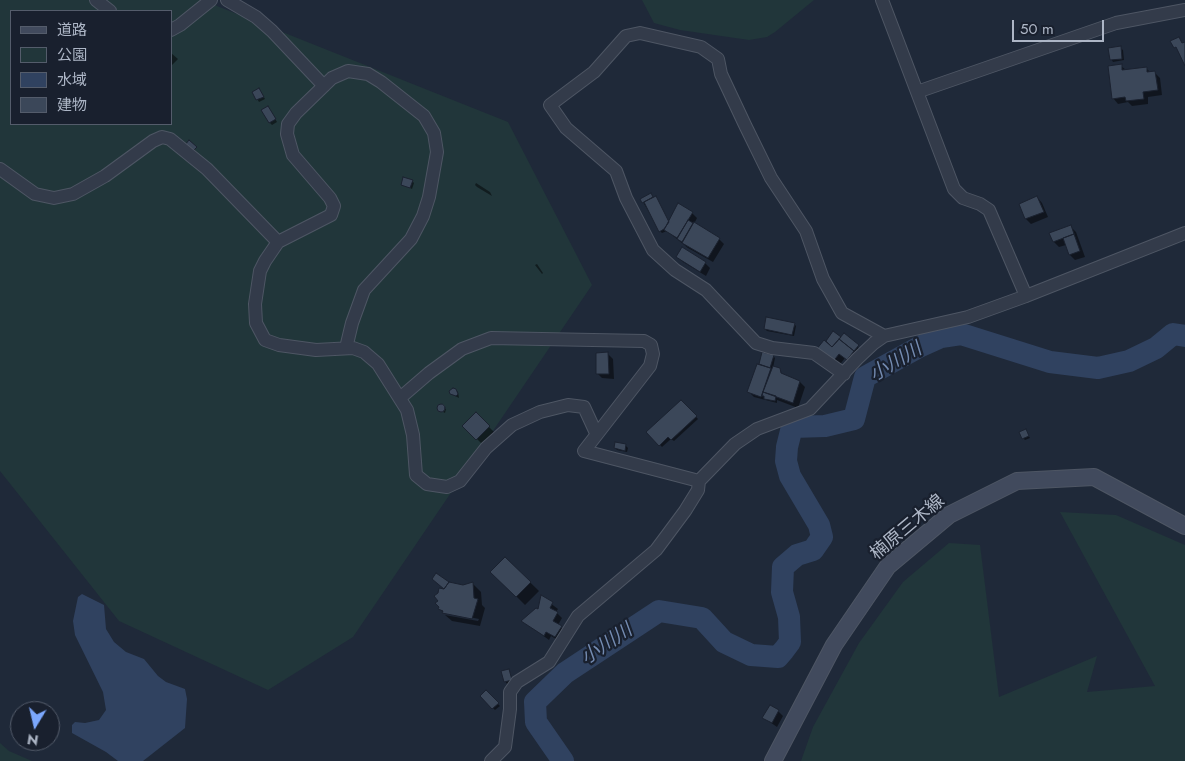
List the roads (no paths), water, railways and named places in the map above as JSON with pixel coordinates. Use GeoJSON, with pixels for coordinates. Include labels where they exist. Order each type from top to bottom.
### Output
{"type":"FeatureCollection","features":[{"type":"Feature","properties":{"kind":"main road","name":"楠原三木線"},"geometry":{"type":"LineString","coordinates":[[773,761],[834,645],[888,566],[949,515],[1017,481],[1094,476],[1185,526]]}},
{"type":"Feature","properties":{"kind":"street"},"geometry":{"type":"LineString","coordinates":[[96,0],[109,10]]}},
{"type":"Feature","properties":{"kind":"street"},"geometry":{"type":"LineString","coordinates":[[172,29],[211,0]]}},
{"type":"Feature","properties":{"kind":"street"},"geometry":{"type":"LineString","coordinates":[[227,0],[256,17],[272,31],[324,86]]}},
{"type":"Feature","properties":{"kind":"street"},"geometry":{"type":"LineString","coordinates":[[882,0],[954,189],[963,198],[980,204],[989,210],[1026,296]]}},
{"type":"Feature","properties":{"kind":"street"},"geometry":{"type":"LineString","coordinates":[[917,92],[1116,23],[1185,10]]}},
{"type":"Feature","properties":{"kind":"street"},"geometry":{"type":"LineString","coordinates":[[844,374],[814,353],[772,348],[756,342],[706,290],[675,270],[653,250],[626,198],[616,171],[566,128],[550,105],[594,72],[626,36],[640,33],[701,47],[718,59],[722,74],[745,125],[772,178],[806,231],[823,279],[842,313],[884,336]]}},
{"type":"Feature","properties":{"kind":"street"},"geometry":{"type":"LineString","coordinates":[[346,348],[352,323],[364,290],[411,239],[423,216],[430,196],[437,152],[434,133],[424,116],[368,74],[348,71],[332,78],[296,113],[288,124],[287,134],[293,155],[330,198],[334,206],[331,214],[278,242],[260,271],[255,304],[256,323],[265,340],[279,345],[316,350],[353,348],[364,352],[378,364],[408,410],[413,435],[416,475],[427,484],[447,487],[460,481],[486,448],[512,425],[540,412],[568,405],[584,407],[596,433]]}},
{"type":"Feature","properties":{"kind":"street"},"geometry":{"type":"LineString","coordinates":[[0,169],[35,194],[54,198],[73,194],[105,176],[153,141],[162,137],[170,139],[207,170],[278,242]]}},
{"type":"Feature","properties":{"kind":"street"},"geometry":{"type":"LineString","coordinates":[[491,761],[505,747],[510,709],[510,692],[517,682],[549,662],[578,616],[656,550],[685,511],[698,490],[699,481],[735,444],[757,429],[810,409],[856,359],[884,336],[968,317],[1185,233]]}},
{"type":"Feature","properties":{"kind":"street"},"geometry":{"type":"LineString","coordinates":[[400,398],[462,348],[491,338],[644,341],[651,345],[654,354],[650,366],[596,433],[584,451],[699,481]]}},
{"type":"Feature","properties":{"kind":"water"},"geometry":{"type":"Polygon","coordinates":[[[82,594],[104,605],[106,629],[114,642],[126,652],[144,659],[158,676],[166,682],[185,689],[187,699],[185,728],[143,761],[118,761],[72,733],[72,725],[75,722],[85,723],[99,720],[106,710],[103,692],[75,635],[73,621],[78,597],[82,594]]]}},
{"type":"Feature","properties":{"kind":"waterway","name":"小川川"},"geometry":{"type":"LineString","coordinates":[[563,761],[536,722],[535,702],[565,673],[659,611],[702,618],[724,642],[751,655],[778,657],[784,650],[790,642],[789,617],[782,592],[783,567],[797,555],[813,550],[822,537],[819,525],[790,476],[786,461],[792,427],[825,426],[854,419],[865,377],[941,337],[961,334],[1050,362],[1098,368],[1129,361],[1156,348],[1173,334],[1185,336]]}}]}
